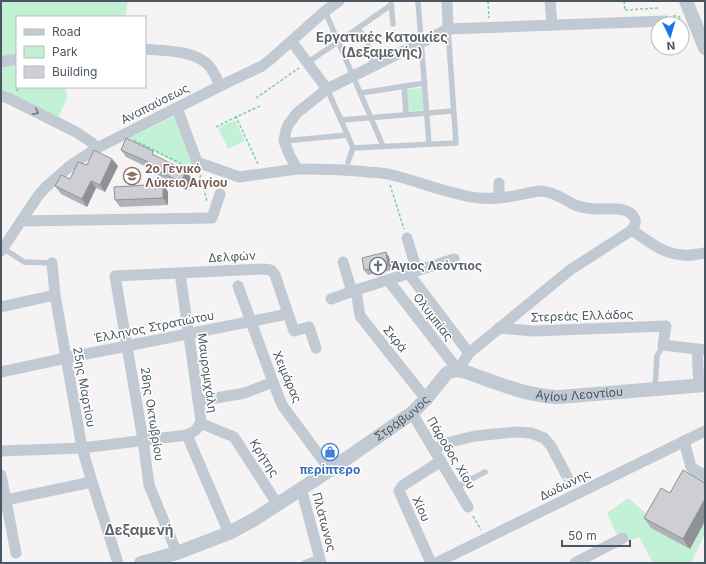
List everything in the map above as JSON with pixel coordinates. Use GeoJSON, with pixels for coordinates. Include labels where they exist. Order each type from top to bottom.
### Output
{"type":"FeatureCollection","features":[{"type":"Feature","properties":{"kind":"street","name":"Αναπαύσεως"},"geometry":{"type":"LineString","coordinates":[[2,249],[38,196],[71,165],[96,148],[262,66],[292,42],[325,11],[339,1]]}},
{"type":"Feature","properties":{"kind":"street"},"geometry":{"type":"LineString","coordinates":[[447,1],[448,29]]}},
{"type":"Feature","properties":{"kind":"street"},"geometry":{"type":"LineString","coordinates":[[550,1],[552,25]]}},
{"type":"Feature","properties":{"kind":"street"},"geometry":{"type":"LineString","coordinates":[[686,1],[705,48]]}},
{"type":"Feature","properties":{"kind":"street"},"geometry":{"type":"LineString","coordinates":[[297,169],[284,141],[288,125],[297,113],[327,89],[448,29],[650,22]]}},
{"type":"Feature","properties":{"kind":"street"},"geometry":{"type":"LineString","coordinates":[[292,42],[327,89]]}},
{"type":"Feature","properties":{"kind":"street"},"geometry":{"type":"LineString","coordinates":[[146,49],[186,54],[199,59],[209,66],[220,86]]}},
{"type":"Feature","properties":{"kind":"street"},"geometry":{"type":"LineString","coordinates":[[1,62],[16,59]]}},
{"type":"Feature","properties":{"kind":"street"},"geometry":{"type":"LineString","coordinates":[[1,96],[8,98],[76,132],[91,142],[96,148]]}},
{"type":"Feature","properties":{"kind":"street"},"geometry":{"type":"LineString","coordinates":[[177,108],[197,162],[239,177],[297,169],[337,169],[387,174],[454,194],[478,198],[498,198],[537,191],[549,192],[583,207],[594,209],[617,209],[629,212],[633,215],[636,222],[632,230],[660,249],[669,253],[686,255],[705,253]]}},
{"type":"Feature","properties":{"kind":"street"},"geometry":{"type":"LineString","coordinates":[[498,198],[499,183]]}},
{"type":"Feature","properties":{"kind":"street"},"geometry":{"type":"LineString","coordinates":[[21,221],[212,218],[220,194]]}},
{"type":"Feature","properties":{"kind":"street","name":"Στράβωνος"},"geometry":{"type":"LineString","coordinates":[[141,563],[177,553],[229,533],[255,519],[330,470],[412,413],[426,399],[446,374],[453,370],[458,370],[469,353],[570,270],[632,230]]}},
{"type":"Feature","properties":{"kind":"street"},"geometry":{"type":"LineString","coordinates":[[407,238],[413,272],[469,353]]}},
{"type":"Feature","properties":{"kind":"street"},"geometry":{"type":"LineString","coordinates":[[331,299],[454,259]]}},
{"type":"Feature","properties":{"kind":"street","name":"Σκρά"},"geometry":{"type":"LineString","coordinates":[[343,262],[354,291],[360,316],[426,399]]}},
{"type":"Feature","properties":{"kind":"street","name":"25ης Μαρτίου"},"geometry":{"type":"LineString","coordinates":[[52,263],[55,296],[82,448],[118,563]]}},
{"type":"Feature","properties":{"kind":"street","name":"Δελφών"},"geometry":{"type":"LineString","coordinates":[[115,276],[263,269],[271,270],[275,276],[294,331],[309,326],[316,348]]}},
{"type":"Feature","properties":{"kind":"street","name":"Μαυρομιχάλη"},"geometry":{"type":"LineString","coordinates":[[180,273],[201,421],[199,426]]}},
{"type":"Feature","properties":{"kind":"street","name":"28ης Οκτωβρίου"},"geometry":{"type":"LineString","coordinates":[[115,276],[143,440],[149,485],[177,553]]}},
{"type":"Feature","properties":{"kind":"street","name":"Ολυμπίας"},"geometry":{"type":"LineString","coordinates":[[388,280],[458,370]]}},
{"type":"Feature","properties":{"kind":"street","name":"Χειμάρας"},"geometry":{"type":"LineString","coordinates":[[238,286],[282,405],[330,470]]}},
{"type":"Feature","properties":{"kind":"street"},"geometry":{"type":"LineString","coordinates":[[1,307],[55,296]]}},
{"type":"Feature","properties":{"kind":"street","name":"Έλληνος Στρατιώτου"},"geometry":{"type":"LineString","coordinates":[[1,372],[288,314]]}},
{"type":"Feature","properties":{"kind":"street","name":"Στερεάς Ελλάδος"},"geometry":{"type":"LineString","coordinates":[[499,328],[533,331],[666,326],[663,345]]}},
{"type":"Feature","properties":{"kind":"street"},"geometry":{"type":"LineString","coordinates":[[663,345],[701,350],[702,386]]}},
{"type":"Feature","properties":{"kind":"street","name":"Αγίου Λεοντίου"},"geometry":{"type":"LineString","coordinates":[[458,370],[526,393],[543,396],[559,397],[702,386]]}},
{"type":"Feature","properties":{"kind":"street"},"geometry":{"type":"LineString","coordinates":[[198,401],[245,393],[273,382]]}},
{"type":"Feature","properties":{"kind":"street","name":"Πάροδος Χίου"},"geometry":{"type":"LineString","coordinates":[[412,413],[468,507]]}},
{"type":"Feature","properties":{"kind":"street"},"geometry":{"type":"LineString","coordinates":[[1,451],[82,448],[187,435],[195,431],[199,426]]}},
{"type":"Feature","properties":{"kind":"street","name":"Κρήτης"},"geometry":{"type":"LineString","coordinates":[[199,426],[234,437],[278,504]]}},
{"type":"Feature","properties":{"kind":"street","name":"Δωδώνης"},"geometry":{"type":"LineString","coordinates":[[436,563],[705,431]]}},
{"type":"Feature","properties":{"kind":"street"},"geometry":{"type":"LineString","coordinates":[[434,449],[450,442],[475,436],[516,432],[531,433],[544,438],[551,446],[570,482]]}},
{"type":"Feature","properties":{"kind":"street"},"geometry":{"type":"LineString","coordinates":[[187,435],[229,533]]}},
{"type":"Feature","properties":{"kind":"street"},"geometry":{"type":"LineString","coordinates":[[684,441],[691,467],[705,475]]}},
{"type":"Feature","properties":{"kind":"street","name":"Χίου"},"geometry":{"type":"LineString","coordinates":[[431,563],[399,491],[402,486],[441,461]]}},
{"type":"Feature","properties":{"kind":"street"},"geometry":{"type":"LineString","coordinates":[[1,475],[3,501],[16,553]]}},
{"type":"Feature","properties":{"kind":"street"},"geometry":{"type":"LineString","coordinates":[[3,501],[92,482]]}},
{"type":"Feature","properties":{"kind":"street","name":"Πλάτωνος"},"geometry":{"type":"LineString","coordinates":[[301,488],[321,560]]}},
{"type":"Feature","properties":{"kind":"street"},"geometry":{"type":"LineString","coordinates":[[575,563],[623,538]]}},
{"type":"Feature","properties":{"kind":"lane"},"geometry":{"type":"LineString","coordinates":[[418,1],[429,144]]}},
{"type":"Feature","properties":{"kind":"lane"},"geometry":{"type":"LineString","coordinates":[[391,3],[393,24]]}},
{"type":"Feature","properties":{"kind":"lane"},"geometry":{"type":"LineString","coordinates":[[308,62],[358,28],[391,3]]}},
{"type":"Feature","properties":{"kind":"lane"},"geometry":{"type":"LineString","coordinates":[[325,11],[383,146]]}},
{"type":"Feature","properties":{"kind":"lane"},"geometry":{"type":"LineString","coordinates":[[358,28],[367,40],[373,66]]}},
{"type":"Feature","properties":{"kind":"lane"},"geometry":{"type":"LineString","coordinates":[[353,148],[456,143],[448,29]]}},
{"type":"Feature","properties":{"kind":"lane"},"geometry":{"type":"LineString","coordinates":[[361,93],[425,83]]}},
{"type":"Feature","properties":{"kind":"lane"},"geometry":{"type":"LineString","coordinates":[[404,86],[406,114]]}},
{"type":"Feature","properties":{"kind":"lane"},"geometry":{"type":"LineString","coordinates":[[327,89],[353,148],[348,162]]}},
{"type":"Feature","properties":{"kind":"lane"},"geometry":{"type":"LineString","coordinates":[[341,120],[453,111]]}},
{"type":"Feature","properties":{"kind":"lane"},"geometry":{"type":"LineString","coordinates":[[284,141],[348,135]]}},
{"type":"Feature","properties":{"kind":"lane","name":"25ης Μαρτίου"},"geometry":{"type":"LineString","coordinates":[[2,249],[24,262],[52,263]]}},
{"type":"Feature","properties":{"kind":"lane"},"geometry":{"type":"LineString","coordinates":[[655,389],[656,356],[663,345]]}},
{"type":"Feature","properties":{"kind":"lane"},"geometry":{"type":"LineString","coordinates":[[456,486],[485,472]]}},
{"type":"Feature","properties":{"kind":"lane"},"geometry":{"type":"LineString","coordinates":[[304,563],[321,560]]}},
{"type":"Feature","properties":{"kind":"path"},"geometry":{"type":"LineString","coordinates":[[488,1],[489,28]]}},
{"type":"Feature","properties":{"kind":"path"},"geometry":{"type":"LineString","coordinates":[[625,10],[659,8]]}},
{"type":"Feature","properties":{"kind":"path"},"geometry":{"type":"LineString","coordinates":[[393,24],[396,55]]}},
{"type":"Feature","properties":{"kind":"path"},"geometry":{"type":"LineString","coordinates":[[256,98],[308,62]]}},
{"type":"Feature","properties":{"kind":"path"},"geometry":{"type":"LineString","coordinates":[[216,127],[260,106]]}},
{"type":"Feature","properties":{"kind":"path"},"geometry":{"type":"LineString","coordinates":[[236,117],[263,174]]}},
{"type":"Feature","properties":{"kind":"path"},"geometry":{"type":"LineString","coordinates":[[123,135],[191,168]]}},
{"type":"Feature","properties":{"kind":"path"},"geometry":{"type":"LineString","coordinates":[[199,179],[202,182],[212,218]]}},
{"type":"Feature","properties":{"kind":"path"},"geometry":{"type":"LineString","coordinates":[[391,186],[407,238]]}},
{"type":"Feature","properties":{"kind":"path"},"geometry":{"type":"LineString","coordinates":[[468,507],[485,539]]}},
{"type":"Feature","properties":{"kind":"green space"},"geometry":{"type":"Polygon","coordinates":[[[1,1],[128,1],[125,16],[16,16],[16,54],[1,57],[1,1]]]}},
{"type":"Feature","properties":{"kind":"green space"},"geometry":{"type":"Polygon","coordinates":[[[16,63],[16,88],[66,88],[67,98],[58,118],[1,100],[1,65],[16,63]]]}},
{"type":"Feature","properties":{"kind":"green space"},"geometry":{"type":"Polygon","coordinates":[[[422,88],[424,110],[408,111],[406,89],[422,88]]]}},
{"type":"Feature","properties":{"kind":"green space"},"geometry":{"type":"Polygon","coordinates":[[[175,116],[200,168],[198,174],[128,139],[175,116]]]}},
{"type":"Feature","properties":{"kind":"green space"},"geometry":{"type":"Polygon","coordinates":[[[235,120],[245,141],[228,149],[218,128],[235,120]]]}},
{"type":"Feature","properties":{"kind":"green space"},"geometry":{"type":"Polygon","coordinates":[[[690,473],[705,480],[705,533],[691,563],[653,563],[639,537],[621,544],[607,513],[628,498],[647,514],[690,473]]]}},
{"type":"Feature","properties":{"kind":"building"},"geometry":{"type":"Polygon","coordinates":[[[126,138],[153,151],[152,154],[186,171],[181,182],[146,165],[148,162],[121,150],[126,138]]]}},
{"type":"Feature","properties":{"kind":"building"},"geometry":{"type":"Polygon","coordinates":[[[94,150],[112,159],[100,185],[91,181],[82,199],[55,186],[61,175],[70,179],[78,162],[87,165],[94,150]]]}},
{"type":"Feature","properties":{"kind":"building"},"geometry":{"type":"Polygon","coordinates":[[[163,184],[163,198],[115,200],[114,187],[163,184]]]}},
{"type":"Feature","properties":{"kind":"building"},"geometry":{"type":"Polygon","coordinates":[[[386,252],[388,265],[364,270],[362,258],[386,252]]]}},
{"type":"Feature","properties":{"kind":"building"},"geometry":{"type":"Polygon","coordinates":[[[683,470],[705,483],[705,499],[683,539],[644,518],[661,488],[670,493],[683,470]]]}},
{"type":"Feature","properties":{"kind":"place","name":"2ο Γενικό Λύκειο Αιγίου"},"geometry":{"type":"Point","coordinates":[132,176]}},
{"type":"Feature","properties":{"kind":"place","name":"Άγιος Λεόντιος"},"geometry":{"type":"Point","coordinates":[378,266]}},
{"type":"Feature","properties":{"kind":"place","name":"περίπτερο"},"geometry":{"type":"Point","coordinates":[330,452]}},
{"type":"Feature","properties":{"kind":"district","name":"Εργατικές Κατοικίες (Δεξαμενής)"},"geometry":{"type":"Point","coordinates":[382,44]}},
{"type":"Feature","properties":{"kind":"district","name":"Δεξαμενή"},"geometry":{"type":"Point","coordinates":[139,530]}}]}
